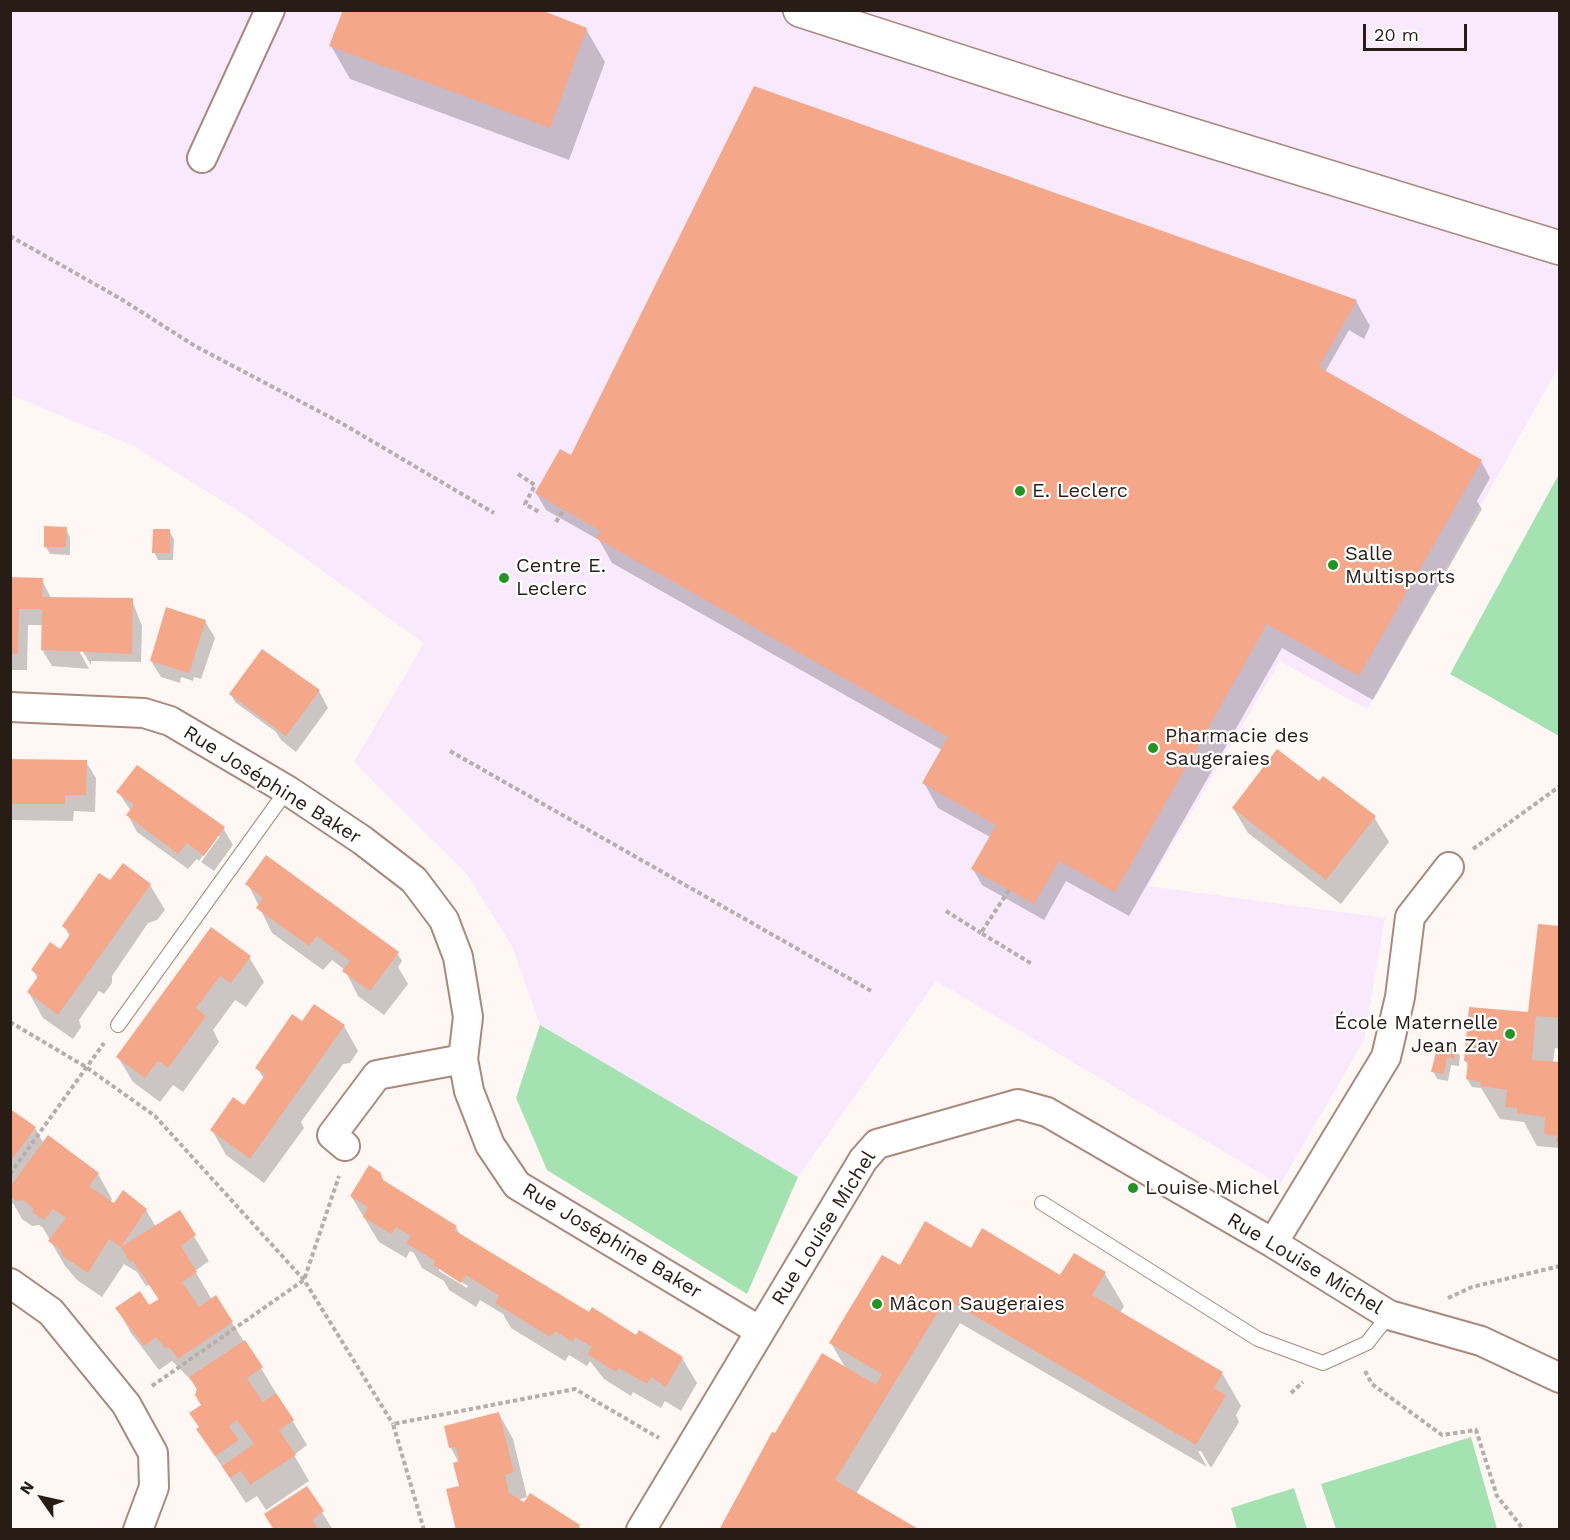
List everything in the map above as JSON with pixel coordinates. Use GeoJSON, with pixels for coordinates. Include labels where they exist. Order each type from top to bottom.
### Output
{"type":"FeatureCollection","features":[{"type":"Feature","properties":{"kind":"street"},"geometry":{"type":"LineString","coordinates":[[202,158],[270,10]]}},
{"type":"Feature","properties":{"kind":"street"},"geometry":{"type":"LineString","coordinates":[[800,10],[1110,110],[1560,248]]}},
{"type":"Feature","properties":{"kind":"street","name":"Rue Joséphine Baker"},"geometry":{"type":"LineString","coordinates":[[10,707],[144,713],[170,721],[287,790],[362,840],[414,880],[444,920],[458,957],[468,1017],[463,1059],[469,1091],[490,1145],[517,1185],[760,1331]]}},
{"type":"Feature","properties":{"kind":"street"},"geometry":{"type":"LineString","coordinates":[[1273,1243],[1386,1057],[1400,997],[1410,917],[1449,867]]}},
{"type":"Feature","properties":{"kind":"street"},"geometry":{"type":"LineString","coordinates":[[345,1146],[332,1135],[377,1075],[463,1059]]}},
{"type":"Feature","properties":{"kind":"street","name":"Rue Louise Michel"},"geometry":{"type":"LineString","coordinates":[[641,1530],[863,1161],[877,1144],[1018,1104],[1047,1112],[1273,1243],[1389,1315],[1481,1341],[1560,1378]]}},
{"type":"Feature","properties":{"kind":"street"},"geometry":{"type":"LineString","coordinates":[[10,1283],[51,1312],[126,1404],[153,1453],[154,1487],[138,1530]]}},
{"type":"Feature","properties":{"kind":"lane"},"geometry":{"type":"LineString","coordinates":[[118,1025],[287,790]]}},
{"type":"Feature","properties":{"kind":"lane"},"geometry":{"type":"LineString","coordinates":[[1042,1203],[1258,1339],[1323,1363],[1367,1343],[1389,1315]]}},
{"type":"Feature","properties":{"kind":"path"},"geometry":{"type":"LineString","coordinates":[[10,236],[121,299],[195,346],[343,424],[494,513]]}},
{"type":"Feature","properties":{"kind":"path"},"geometry":{"type":"LineString","coordinates":[[518,474],[535,485],[525,504],[539,512]]}},
{"type":"Feature","properties":{"kind":"path"},"geometry":{"type":"LineString","coordinates":[[556,522],[564,509]]}},
{"type":"Feature","properties":{"kind":"path"},"geometry":{"type":"LineString","coordinates":[[450,751],[873,993]]}},
{"type":"Feature","properties":{"kind":"path"},"geometry":{"type":"LineString","coordinates":[[1449,867],[1560,786]]}},
{"type":"Feature","properties":{"kind":"path"},"geometry":{"type":"LineString","coordinates":[[981,933],[1010,890]]}},
{"type":"Feature","properties":{"kind":"path"},"geometry":{"type":"LineString","coordinates":[[946,911],[1032,964]]}},
{"type":"Feature","properties":{"kind":"path"},"geometry":{"type":"LineString","coordinates":[[10,1022],[86,1067],[155,1116],[304,1280],[393,1424],[424,1530]]}},
{"type":"Feature","properties":{"kind":"path"},"geometry":{"type":"LineString","coordinates":[[10,1174],[118,1025]]}},
{"type":"Feature","properties":{"kind":"path"},"geometry":{"type":"LineString","coordinates":[[126,1404],[304,1280],[338,1187],[345,1146]]}},
{"type":"Feature","properties":{"kind":"path"},"geometry":{"type":"LineString","coordinates":[[1444,1299],[1472,1287],[1560,1266]]}},
{"type":"Feature","properties":{"kind":"path"},"geometry":{"type":"LineString","coordinates":[[1353,1348],[1372,1384],[1442,1435],[1476,1430],[1497,1496],[1524,1530]]}},
{"type":"Feature","properties":{"kind":"path"},"geometry":{"type":"LineString","coordinates":[[393,1424],[575,1389],[686,1454]]}},
{"type":"Feature","properties":{"kind":"shaded area"},"geometry":{"type":"Polygon","coordinates":[[[10,11],[1559,11],[1559,366],[1367,709],[1280,661],[1148,886],[1385,918],[1364,1040],[1280,1185],[936,981],[798,1177],[540,1025],[512,946],[467,874],[354,762],[424,643],[240,512],[132,445],[11,395],[10,11]]]}},
{"type":"Feature","properties":{"kind":"green space"},"geometry":{"type":"Polygon","coordinates":[[[1559,474],[1559,736],[1450,674],[1559,474]]]}},
{"type":"Feature","properties":{"kind":"green space"},"geometry":{"type":"Polygon","coordinates":[[[540,1025],[798,1177],[747,1294],[547,1170],[516,1098],[540,1025]]]}},
{"type":"Feature","properties":{"kind":"green space"},"geometry":{"type":"Polygon","coordinates":[[[1471,1437],[1497,1529],[1336,1529],[1321,1484],[1471,1437]]]}},
{"type":"Feature","properties":{"kind":"green space"},"geometry":{"type":"Polygon","coordinates":[[[1294,1488],[1307,1529],[1237,1529],[1231,1508],[1294,1488]]]}},
{"type":"Feature","properties":{"kind":"building"},"geometry":{"type":"Polygon","coordinates":[[[343,10],[541,10],[587,28],[550,128],[329,46],[343,10]]]}},
{"type":"Feature","properties":{"kind":"building","name":"E. Leclerc"},"geometry":{"type":"Polygon","coordinates":[[[754,86],[1357,300],[1319,367],[1482,460],[1359,676],[1267,624],[1115,892],[1059,861],[1034,904],[971,869],[996,825],[922,783],[948,737],[596,538],[601,531],[535,493],[560,449],[571,455],[754,86]]]}},
{"type":"Feature","properties":{"kind":"building"},"geometry":{"type":"Polygon","coordinates":[[[44,526],[67,527],[66,547],[44,547],[44,526]]]}},
{"type":"Feature","properties":{"kind":"building"},"geometry":{"type":"Polygon","coordinates":[[[153,529],[170,529],[170,553],[152,553],[153,529]]]}},
{"type":"Feature","properties":{"kind":"building"},"geometry":{"type":"Polygon","coordinates":[[[10,577],[43,578],[42,597],[133,598],[132,654],[41,650],[42,609],[19,609],[18,654],[10,654],[10,577]]]}},
{"type":"Feature","properties":{"kind":"building"},"geometry":{"type":"Polygon","coordinates":[[[166,607],[206,620],[189,673],[150,661],[166,607]]]}},
{"type":"Feature","properties":{"kind":"building"},"geometry":{"type":"Polygon","coordinates":[[[262,649],[320,690],[286,736],[229,694],[262,649]]]}},
{"type":"Feature","properties":{"kind":"building"},"geometry":{"type":"Polygon","coordinates":[[[1277,749],[1319,781],[1323,776],[1376,816],[1326,880],[1232,808],[1277,749]]]}},
{"type":"Feature","properties":{"kind":"building"},"geometry":{"type":"Polygon","coordinates":[[[10,759],[87,760],[86,795],[65,795],[65,804],[10,804],[10,759]]]}},
{"type":"Feature","properties":{"kind":"building"},"geometry":{"type":"Polygon","coordinates":[[[137,765],[225,827],[204,856],[187,843],[178,854],[126,815],[134,805],[116,792],[137,765]]]}},
{"type":"Feature","properties":{"kind":"building"},"geometry":{"type":"Polygon","coordinates":[[[266,855],[399,952],[370,991],[342,971],[350,961],[317,936],[309,946],[256,908],[263,898],[245,884],[266,855]]]}},
{"type":"Feature","properties":{"kind":"building"},"geometry":{"type":"Polygon","coordinates":[[[123,863],[151,884],[58,1015],[27,992],[39,975],[31,970],[50,942],[60,949],[71,933],[62,926],[99,873],[110,880],[123,863]]]}},
{"type":"Feature","properties":{"kind":"building"},"geometry":{"type":"Polygon","coordinates":[[[1538,924],[1560,926],[1560,1018],[1536,1016],[1532,1060],[1560,1062],[1560,1142],[1556,1142],[1557,1136],[1544,1134],[1545,1117],[1517,1113],[1517,1108],[1505,1107],[1507,1090],[1480,1086],[1481,1082],[1466,1079],[1468,1061],[1464,1061],[1469,1007],[1528,1012],[1538,924]]]}},
{"type":"Feature","properties":{"kind":"building"},"geometry":{"type":"Polygon","coordinates":[[[211,927],[251,956],[231,983],[220,976],[196,1008],[206,1016],[168,1068],[158,1061],[145,1078],[116,1057],[211,927]]]}},
{"type":"Feature","properties":{"kind":"building"},"geometry":{"type":"Polygon","coordinates":[[[314,1004],[345,1025],[250,1159],[210,1130],[233,1097],[244,1105],[265,1075],[255,1068],[292,1014],[302,1021],[314,1004]]]}},
{"type":"Feature","properties":{"kind":"building"},"geometry":{"type":"Polygon","coordinates":[[[1438,1044],[1456,1047],[1455,1059],[1447,1057],[1444,1074],[1431,1072],[1438,1044]]]}},
{"type":"Feature","properties":{"kind":"building"},"geometry":{"type":"Polygon","coordinates":[[[10,1109],[36,1127],[10,1162],[10,1109]]]}},
{"type":"Feature","properties":{"kind":"building"},"geometry":{"type":"Polygon","coordinates":[[[48,1135],[99,1173],[89,1186],[114,1203],[123,1190],[147,1209],[121,1247],[109,1239],[88,1273],[61,1255],[62,1251],[48,1241],[66,1218],[53,1209],[44,1220],[32,1212],[34,1209],[23,1200],[16,1201],[10,1197],[10,1187],[48,1135]]]}},
{"type":"Feature","properties":{"kind":"building"},"geometry":{"type":"Polygon","coordinates":[[[369,1165],[381,1173],[383,1180],[457,1226],[454,1230],[589,1312],[592,1307],[636,1335],[639,1330],[683,1357],[666,1387],[651,1377],[647,1384],[619,1368],[616,1372],[587,1354],[592,1347],[575,1337],[573,1342],[555,1331],[550,1337],[495,1303],[499,1296],[466,1275],[461,1283],[433,1265],[435,1261],[406,1243],[411,1236],[396,1227],[391,1234],[363,1217],[368,1207],[350,1196],[369,1165]]]}},
{"type":"Feature","properties":{"kind":"building"},"geometry":{"type":"Polygon","coordinates":[[[180,1210],[196,1235],[181,1246],[197,1272],[182,1282],[199,1307],[216,1295],[233,1322],[178,1359],[170,1348],[165,1348],[156,1337],[144,1346],[115,1308],[140,1291],[149,1305],[159,1299],[121,1247],[180,1210]]]}},
{"type":"Feature","properties":{"kind":"building"},"geometry":{"type":"Polygon","coordinates":[[[925,1221],[971,1248],[982,1228],[1060,1275],[1074,1253],[1106,1272],[1092,1295],[1223,1372],[1214,1388],[1226,1395],[1196,1445],[946,1299],[835,1480],[920,1530],[719,1530],[772,1432],[775,1433],[822,1353],[876,1385],[882,1374],[829,1343],[882,1255],[900,1265],[925,1221]]]}},
{"type":"Feature","properties":{"kind":"building"},"geometry":{"type":"Polygon","coordinates":[[[245,1340],[263,1367],[247,1378],[263,1402],[276,1393],[294,1420],[279,1430],[296,1455],[250,1485],[241,1471],[230,1478],[222,1466],[254,1444],[237,1420],[229,1426],[239,1440],[215,1456],[196,1429],[199,1427],[189,1413],[201,1405],[195,1395],[197,1389],[189,1377],[245,1340]]]}},
{"type":"Feature","properties":{"kind":"building"},"geometry":{"type":"Polygon","coordinates":[[[499,1412],[514,1472],[505,1475],[509,1493],[524,1502],[530,1493],[580,1525],[577,1530],[456,1530],[446,1489],[459,1486],[453,1463],[459,1461],[456,1447],[449,1448],[444,1426],[499,1412]]]}},
{"type":"Feature","properties":{"kind":"building"},"geometry":{"type":"Polygon","coordinates":[[[307,1486],[324,1511],[312,1520],[319,1530],[274,1530],[264,1514],[307,1486]]]}},
{"type":"Feature","properties":{"kind":"place","name":"E. Leclerc"},"geometry":{"type":"Point","coordinates":[1020,491]}},
{"type":"Feature","properties":{"kind":"place","name":"Salle Multisports"},"geometry":{"type":"Point","coordinates":[1333,565]}},
{"type":"Feature","properties":{"kind":"place","name":"Centre E. Leclerc"},"geometry":{"type":"Point","coordinates":[504,578]}},
{"type":"Feature","properties":{"kind":"place","name":"Pharmacie des Saugeraies"},"geometry":{"type":"Point","coordinates":[1153,748]}},
{"type":"Feature","properties":{"kind":"place","name":"École Maternelle Jean Zay"},"geometry":{"type":"Point","coordinates":[1510,1034]}},
{"type":"Feature","properties":{"kind":"place","name":"Louise Michel"},"geometry":{"type":"Point","coordinates":[1133,1188]}},
{"type":"Feature","properties":{"kind":"place","name":"Mâcon Saugeraies"},"geometry":{"type":"Point","coordinates":[877,1304]}}]}
